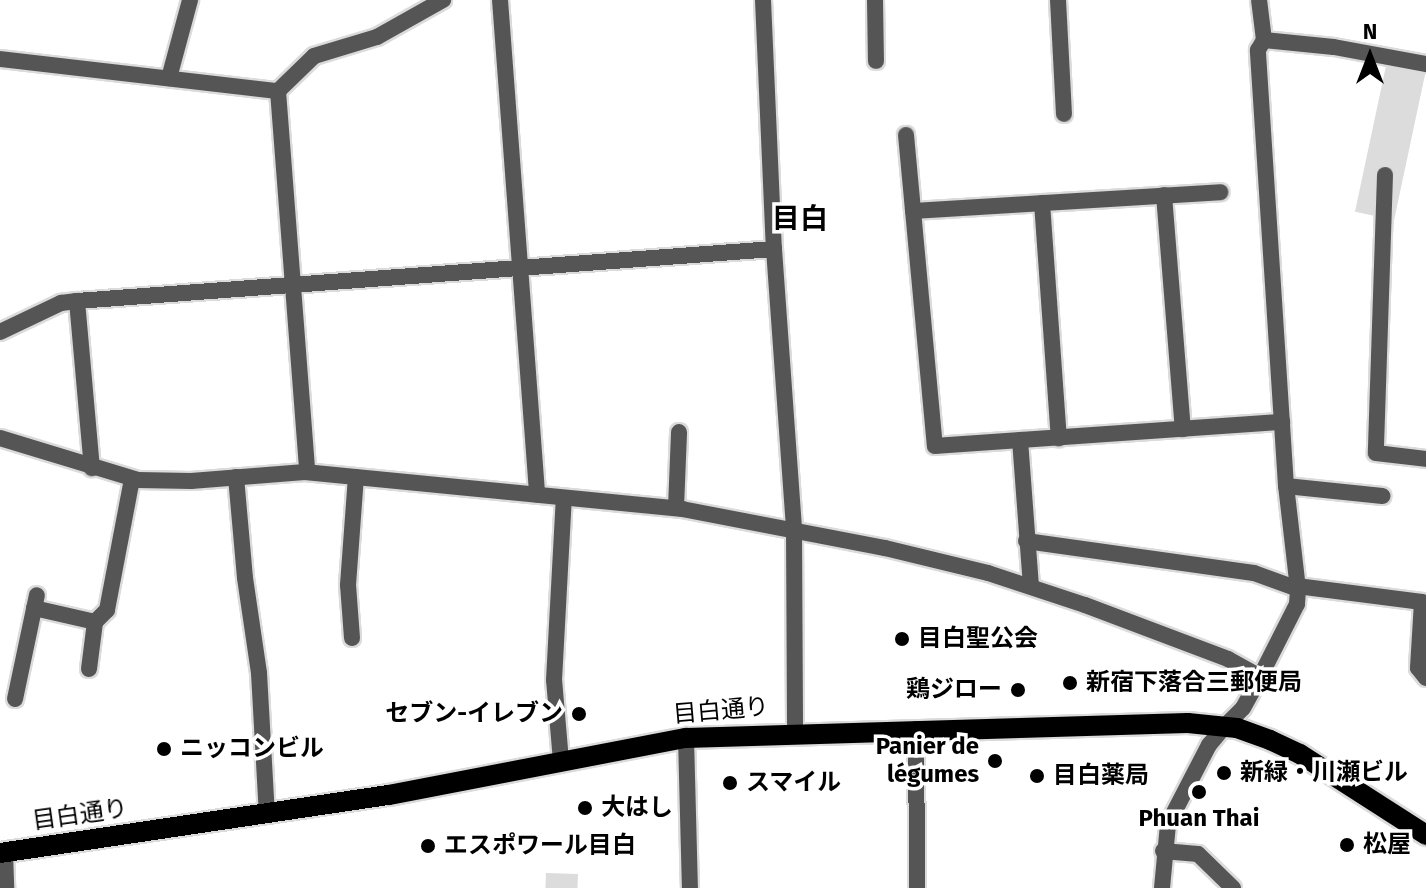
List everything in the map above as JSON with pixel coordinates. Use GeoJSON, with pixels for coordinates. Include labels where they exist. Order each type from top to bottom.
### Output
{"type":"FeatureCollection","features":[{"type":"Feature","properties":{"kind":"main road","name":"目白通り"},"geometry":{"type":"LineString","coordinates":[[3,853],[267,815],[686,738],[795,732],[1188,723],[1225,726],[1259,735],[1300,754],[1426,835]]}},
{"type":"Feature","properties":{"kind":"street"},"geometry":{"type":"LineString","coordinates":[[169,78],[190,0]]}},
{"type":"Feature","properties":{"kind":"street"},"geometry":{"type":"LineString","coordinates":[[278,91],[314,56],[377,37],[443,0]]}},
{"type":"Feature","properties":{"kind":"street"},"geometry":{"type":"LineString","coordinates":[[500,0],[537,495]]}},
{"type":"Feature","properties":{"kind":"street"},"geometry":{"type":"LineString","coordinates":[[763,0],[774,249],[794,530],[795,732]]}},
{"type":"Feature","properties":{"kind":"street"},"geometry":{"type":"LineString","coordinates":[[875,0],[876,61]]}},
{"type":"Feature","properties":{"kind":"street"},"geometry":{"type":"LineString","coordinates":[[1058,0],[1064,114]]}},
{"type":"Feature","properties":{"kind":"street"},"geometry":{"type":"LineString","coordinates":[[1162,888],[1163,851],[1168,824],[1190,778],[1225,726],[1243,708],[1297,604],[1298,587],[1286,486],[1258,50],[1264,40],[1259,0]]}},
{"type":"Feature","properties":{"kind":"street"},"geometry":{"type":"LineString","coordinates":[[1264,40],[1334,47],[1426,64]]}},
{"type":"Feature","properties":{"kind":"street"},"geometry":{"type":"LineString","coordinates":[[0,59],[278,91]]}},
{"type":"Feature","properties":{"kind":"street"},"geometry":{"type":"LineString","coordinates":[[278,91],[307,472]]}},
{"type":"Feature","properties":{"kind":"street"},"geometry":{"type":"LineString","coordinates":[[906,135],[935,446],[1282,422]]}},
{"type":"Feature","properties":{"kind":"street"},"geometry":{"type":"LineString","coordinates":[[1385,175],[1376,453],[1426,459]]}},
{"type":"Feature","properties":{"kind":"street"},"geometry":{"type":"LineString","coordinates":[[913,211],[1220,192]]}},
{"type":"Feature","properties":{"kind":"street"},"geometry":{"type":"LineString","coordinates":[[1164,195],[1183,429]]}},
{"type":"Feature","properties":{"kind":"street"},"geometry":{"type":"LineString","coordinates":[[1042,203],[1059,438]]}},
{"type":"Feature","properties":{"kind":"street"},"geometry":{"type":"LineString","coordinates":[[0,332],[61,303],[77,301],[774,249]]}},
{"type":"Feature","properties":{"kind":"street"},"geometry":{"type":"LineString","coordinates":[[77,301],[92,468]]}},
{"type":"Feature","properties":{"kind":"street"},"geometry":{"type":"LineString","coordinates":[[676,508],[679,432]]}},
{"type":"Feature","properties":{"kind":"street"},"geometry":{"type":"LineString","coordinates":[[0,438],[132,479],[191,481],[307,472],[676,508],[794,530],[899,552],[1031,586],[1228,659],[1260,677]]}},
{"type":"Feature","properties":{"kind":"street"},"geometry":{"type":"LineString","coordinates":[[1020,440],[1031,586]]}},
{"type":"Feature","properties":{"kind":"street"},"geometry":{"type":"LineString","coordinates":[[236,477],[245,578],[259,673],[267,815]]}},
{"type":"Feature","properties":{"kind":"street"},"geometry":{"type":"LineString","coordinates":[[352,638],[348,585],[356,477]]}},
{"type":"Feature","properties":{"kind":"street"},"geometry":{"type":"LineString","coordinates":[[89,669],[95,622],[107,610],[132,479]]}},
{"type":"Feature","properties":{"kind":"street"},"geometry":{"type":"LineString","coordinates":[[1286,486],[1382,496]]}},
{"type":"Feature","properties":{"kind":"street"},"geometry":{"type":"LineString","coordinates":[[561,761],[554,680],[564,498]]}},
{"type":"Feature","properties":{"kind":"street"},"geometry":{"type":"LineString","coordinates":[[1026,541],[1254,573],[1298,587],[1422,602],[1418,668],[1426,678]]}},
{"type":"Feature","properties":{"kind":"street"},"geometry":{"type":"LineString","coordinates":[[15,699],[36,602],[95,622]]}},
{"type":"Feature","properties":{"kind":"street"},"geometry":{"type":"LineString","coordinates":[[916,729],[917,888]]}},
{"type":"Feature","properties":{"kind":"street"},"geometry":{"type":"LineString","coordinates":[[686,738],[690,888]]}},
{"type":"Feature","properties":{"kind":"street"},"geometry":{"type":"LineString","coordinates":[[1163,851],[1198,854],[1233,888]]}},
{"type":"Feature","properties":{"kind":"street"},"geometry":{"type":"LineString","coordinates":[[3,853],[6,888]]}},
{"type":"Feature","properties":{"kind":"shaded area"},"geometry":{"type":"Polygon","coordinates":[[[1387,61],[1426,69],[1394,220],[1355,212],[1387,61]]]}},
{"type":"Feature","properties":{"kind":"shaded area"},"geometry":{"type":"Polygon","coordinates":[[[546,873],[578,874],[577,888],[545,888],[546,873]]]}},
{"type":"Feature","properties":{"kind":"place","name":"目白聖公会"},"geometry":{"type":"Point","coordinates":[902,639]}},
{"type":"Feature","properties":{"kind":"place","name":"新宿下落合三郵便局"},"geometry":{"type":"Point","coordinates":[1070,683]}},
{"type":"Feature","properties":{"kind":"place","name":"鶏ジロー"},"geometry":{"type":"Point","coordinates":[1018,690]}},
{"type":"Feature","properties":{"kind":"place","name":"セブン-イレブン"},"geometry":{"type":"Point","coordinates":[579,714]}},
{"type":"Feature","properties":{"kind":"place","name":"ニッコンビル"},"geometry":{"type":"Point","coordinates":[164,749]}},
{"type":"Feature","properties":{"kind":"place","name":"Panier de légumes"},"geometry":{"type":"Point","coordinates":[995,761]}},
{"type":"Feature","properties":{"kind":"place","name":"新緑・川瀬ビル"},"geometry":{"type":"Point","coordinates":[1224,773]}},
{"type":"Feature","properties":{"kind":"place","name":"目白薬局"},"geometry":{"type":"Point","coordinates":[1037,776]}},
{"type":"Feature","properties":{"kind":"place","name":"スマイル"},"geometry":{"type":"Point","coordinates":[730,783]}},
{"type":"Feature","properties":{"kind":"place","name":"Phuan Thai"},"geometry":{"type":"Point","coordinates":[1199,792]}},
{"type":"Feature","properties":{"kind":"place","name":"大はし"},"geometry":{"type":"Point","coordinates":[585,808]}},
{"type":"Feature","properties":{"kind":"place","name":"松屋"},"geometry":{"type":"Point","coordinates":[1347,845]}},
{"type":"Feature","properties":{"kind":"place","name":"エスポワール目白"},"geometry":{"type":"Point","coordinates":[428,846]}},
{"type":"Feature","properties":{"kind":"district","name":"目白"},"geometry":{"type":"Point","coordinates":[800,219]}}]}
